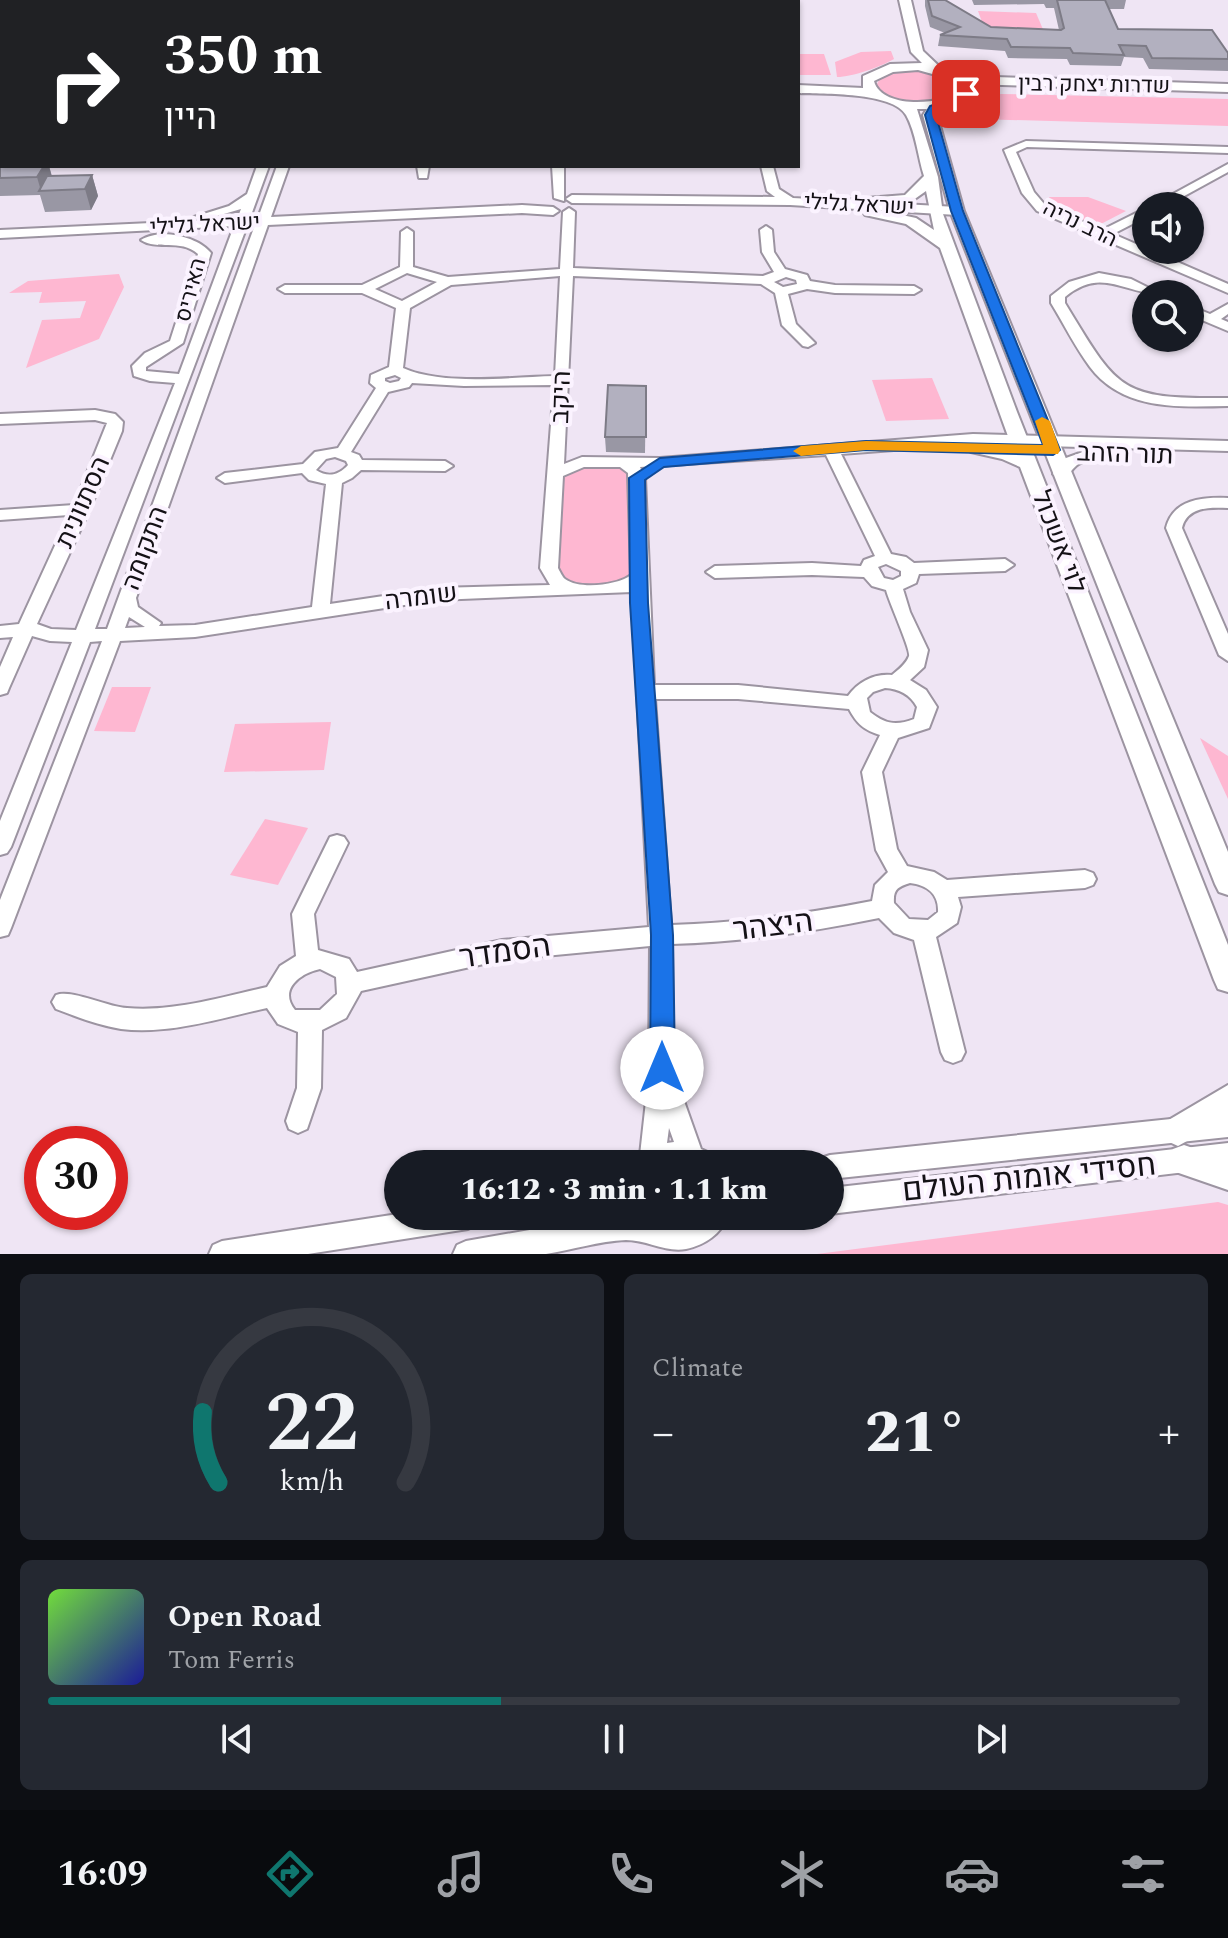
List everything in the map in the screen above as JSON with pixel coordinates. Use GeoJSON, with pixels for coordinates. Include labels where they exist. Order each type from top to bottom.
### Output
{"type":"FeatureCollection","features":[{"type":"Feature","properties":{"kind":"main road"},"geometry":{"type":"LineString","coordinates":[[905,0],[917,52],[937,69]]}},
{"type":"Feature","properties":{"kind":"main road"},"geometry":{"type":"LineString","coordinates":[[800,81],[869,76],[901,62],[902,50]]}},
{"type":"Feature","properties":{"kind":"main road"},"geometry":{"type":"LineString","coordinates":[[890,68],[937,69]]}},
{"type":"Feature","properties":{"kind":"main road","name":"שדרות יצחק רבין"},"geometry":{"type":"LineString","coordinates":[[937,69],[960,79],[980,82],[1228,88]]}},
{"type":"Feature","properties":{"kind":"main road"},"geometry":{"type":"LineString","coordinates":[[869,76],[866,84],[872,92]]}},
{"type":"Feature","properties":{"kind":"main road"},"geometry":{"type":"LineString","coordinates":[[800,89],[872,92],[901,104],[946,104],[966,94],[968,90],[960,79]]}},
{"type":"Feature","properties":{"kind":"main road","name":"שדרות יצחק רבין"},"geometry":{"type":"LineString","coordinates":[[966,94],[996,91],[1228,96]]}},
{"type":"Feature","properties":{"kind":"main road","name":"לוי אשכול"},"geometry":{"type":"LineString","coordinates":[[901,104],[912,112],[943,211],[1038,410],[1061,474],[1228,884]]}},
{"type":"Feature","properties":{"kind":"main road","name":"לוי אשכול"},"geometry":{"type":"LineString","coordinates":[[946,104],[934,109],[930,115],[948,246],[1008,412],[1228,980]]}},
{"type":"Feature","properties":{"kind":"main road"},"geometry":{"type":"LineString","coordinates":[[841,204],[909,199],[931,177]]}},
{"type":"Feature","properties":{"kind":"main road"},"geometry":{"type":"LineString","coordinates":[[865,212],[911,221],[948,246]]}},
{"type":"Feature","properties":{"kind":"main road"},"geometry":{"type":"LineString","coordinates":[[976,443],[1005,427],[1008,412]]}},
{"type":"Feature","properties":{"kind":"main road"},"geometry":{"type":"LineString","coordinates":[[976,443],[1008,454],[1023,451]]}},
{"type":"Feature","properties":{"kind":"main road"},"geometry":{"type":"LineString","coordinates":[[1228,1099],[1181,1146],[1228,1175]]}},
{"type":"Feature","properties":{"kind":"street"},"geometry":{"type":"LineString","coordinates":[[712,0],[751,0]]}},
{"type":"Feature","properties":{"kind":"street","name":"הרב נריה"},"geometry":{"type":"LineString","coordinates":[[1228,150],[1026,144],[1010,150],[1033,200],[1056,216],[1228,289]]}},
{"type":"Feature","properties":{"kind":"street"},"geometry":{"type":"LineString","coordinates":[[1182,192],[1228,167]]}},
{"type":"Feature","properties":{"kind":"street","name":"התקומה"},"geometry":{"type":"LineString","coordinates":[[0,847],[184,379],[262,168]]}},
{"type":"Feature","properties":{"kind":"street"},"geometry":{"type":"LineString","coordinates":[[282,168],[275,189],[272,217],[321,212]]}},
{"type":"Feature","properties":{"kind":"street"},"geometry":{"type":"LineString","coordinates":[[558,168],[564,207]]}},
{"type":"Feature","properties":{"kind":"street"},"geometry":{"type":"LineString","coordinates":[[564,207],[565,168]]}},
{"type":"Feature","properties":{"kind":"street"},"geometry":{"type":"LineString","coordinates":[[744,200],[758,195],[760,191],[757,168]]}},
{"type":"Feature","properties":{"kind":"street"},"geometry":{"type":"LineString","coordinates":[[767,168],[773,191],[790,201]]}},
{"type":"Feature","properties":{"kind":"street"},"geometry":{"type":"LineString","coordinates":[[195,222],[233,209],[254,193]]}},
{"type":"Feature","properties":{"kind":"street","name":"ישראל גלילי"},"geometry":{"type":"LineString","coordinates":[[272,217],[272,227],[308,219],[744,200],[943,211]]}},
{"type":"Feature","properties":{"kind":"street","name":"ישראל גלילי"},"geometry":{"type":"LineString","coordinates":[[0,234],[321,212],[564,207],[943,211]]}},
{"type":"Feature","properties":{"kind":"street","name":"היקב"},"geometry":{"type":"LineString","coordinates":[[549,568],[562,380],[566,272],[564,207]]}},
{"type":"Feature","properties":{"kind":"street","name":"התקומה"},"geometry":{"type":"LineString","coordinates":[[0,928],[272,217]]}},
{"type":"Feature","properties":{"kind":"street"},"geometry":{"type":"LineString","coordinates":[[1102,235],[1132,219]]}},
{"type":"Feature","properties":{"kind":"street"},"geometry":{"type":"LineString","coordinates":[[195,222],[221,229],[237,240]]}},
{"type":"Feature","properties":{"kind":"street","name":"ישראל גלילי"},"geometry":{"type":"LineString","coordinates":[[0,227],[195,222]]}},
{"type":"Feature","properties":{"kind":"street"},"geometry":{"type":"LineString","coordinates":[[766,230],[768,252],[781,273]]}},
{"type":"Feature","properties":{"kind":"street"},"geometry":{"type":"LineString","coordinates":[[406,269],[407,232]]}},
{"type":"Feature","properties":{"kind":"street","name":"האיריס"},"geometry":{"type":"LineString","coordinates":[[0,246],[162,239],[188,241],[200,246],[205,253],[176,343],[150,356],[139,366],[139,373],[150,377],[184,379]]}},
{"type":"Feature","properties":{"kind":"street"},"geometry":{"type":"LineString","coordinates":[[364,289],[406,269],[448,281],[566,272],[767,280],[781,273],[798,276],[804,284],[835,289],[914,290]]}},
{"type":"Feature","properties":{"kind":"street"},"geometry":{"type":"LineString","coordinates":[[1132,286],[1105,276],[1092,277],[1062,291],[1058,296],[1058,303],[1099,370],[1126,392],[1170,401],[1228,402]]}},
{"type":"Feature","properties":{"kind":"street"},"geometry":{"type":"LineString","coordinates":[[767,280],[770,286],[781,291],[796,290],[804,284]]}},
{"type":"Feature","properties":{"kind":"street"},"geometry":{"type":"LineString","coordinates":[[403,306],[448,281]]}},
{"type":"Feature","properties":{"kind":"street"},"geometry":{"type":"LineString","coordinates":[[285,289],[364,289],[403,306]]}},
{"type":"Feature","properties":{"kind":"street"},"geometry":{"type":"LineString","coordinates":[[781,291],[789,325],[808,343]]}},
{"type":"Feature","properties":{"kind":"street"},"geometry":{"type":"LineString","coordinates":[[403,306],[403,374]]}},
{"type":"Feature","properties":{"kind":"street"},"geometry":{"type":"LineString","coordinates":[[1211,319],[1228,308]]}},
{"type":"Feature","properties":{"kind":"street"},"geometry":{"type":"LineString","coordinates":[[1204,316],[1228,327]]}},
{"type":"Feature","properties":{"kind":"street"},"geometry":{"type":"LineString","coordinates":[[308,468],[319,479],[334,480],[347,476],[350,459],[384,387],[377,383],[378,375],[403,374],[464,382],[562,380]]}},
{"type":"Feature","properties":{"kind":"street"},"geometry":{"type":"LineString","coordinates":[[1038,410],[1056,426],[1092,447],[1072,461],[1061,474]]}},
{"type":"Feature","properties":{"kind":"street","name":"הסתוונית"},"geometry":{"type":"LineString","coordinates":[[0,419],[95,415],[110,417],[115,422],[82,509],[0,688]]}},
{"type":"Feature","properties":{"kind":"street"},"geometry":{"type":"LineString","coordinates":[[559,448],[573,460],[582,462],[660,463],[866,446],[976,443]]}},
{"type":"Feature","properties":{"kind":"street","name":"תור הזהב"},"geometry":{"type":"LineString","coordinates":[[1023,451],[1051,445],[1228,457]]}},
{"type":"Feature","properties":{"kind":"street","name":"תור הזהב"},"geometry":{"type":"LineString","coordinates":[[1092,447],[1228,446]]}},
{"type":"Feature","properties":{"kind":"street"},"geometry":{"type":"LineString","coordinates":[[831,449],[885,558]]}},
{"type":"Feature","properties":{"kind":"street"},"geometry":{"type":"LineString","coordinates":[[225,478],[308,468],[321,455],[445,466]]}},
{"type":"Feature","properties":{"kind":"street"},"geometry":{"type":"LineString","coordinates":[[555,474],[582,462]]}},
{"type":"Feature","properties":{"kind":"street"},"geometry":{"type":"LineString","coordinates":[[624,463],[635,471],[637,478],[639,603],[662,935],[662,1099],[652,1150]]}},
{"type":"Feature","properties":{"kind":"street"},"geometry":{"type":"LineString","coordinates":[[637,478],[660,463]]}},
{"type":"Feature","properties":{"kind":"street"},"geometry":{"type":"LineString","coordinates":[[320,612],[334,480]]}},
{"type":"Feature","properties":{"kind":"street"},"geometry":{"type":"LineString","coordinates":[[1228,503],[1200,503],[1182,511],[1174,519],[1174,528],[1228,655]]}},
{"type":"Feature","properties":{"kind":"street"},"geometry":{"type":"LineString","coordinates":[[0,515],[82,509]]}},
{"type":"Feature","properties":{"kind":"street"},"geometry":{"type":"LineString","coordinates":[[869,572],[870,564],[885,558],[900,561],[910,569],[1005,565]]}},
{"type":"Feature","properties":{"kind":"street"},"geometry":{"type":"LineString","coordinates":[[528,589],[539,584],[549,568],[558,583],[573,588]]}},
{"type":"Feature","properties":{"kind":"street"},"geometry":{"type":"LineString","coordinates":[[715,572],[812,569],[869,572],[878,582],[894,586],[906,582],[910,569]]}},
{"type":"Feature","properties":{"kind":"street","name":"שומרה"},"geometry":{"type":"LineString","coordinates":[[85,630],[233,625],[437,594],[625,588],[639,578]]}},
{"type":"Feature","properties":{"kind":"street"},"geometry":{"type":"LineString","coordinates":[[894,586],[901,612],[919,650],[917,662],[896,682]]}},
{"type":"Feature","properties":{"kind":"street","name":"שומרה"},"geometry":{"type":"LineString","coordinates":[[610,589],[628,593],[639,603]]}},
{"type":"Feature","properties":{"kind":"street"},"geometry":{"type":"LineString","coordinates":[[106,654],[151,628],[130,610],[127,598]]}},
{"type":"Feature","properties":{"kind":"street"},"geometry":{"type":"LineString","coordinates":[[28,630],[51,635],[73,646],[75,655]]}},
{"type":"Feature","properties":{"kind":"street"},"geometry":{"type":"LineString","coordinates":[[0,632],[85,630]]}},
{"type":"Feature","properties":{"kind":"street"},"geometry":{"type":"LineString","coordinates":[[51,635],[85,630]]}},
{"type":"Feature","properties":{"kind":"street"},"geometry":{"type":"LineString","coordinates":[[896,682],[917,691],[927,707],[927,716],[914,729],[891,732],[870,725],[862,718],[855,703],[863,688],[872,683],[896,682]]}},
{"type":"Feature","properties":{"kind":"street"},"geometry":{"type":"LineString","coordinates":[[645,692],[738,692],[855,703]]}},
{"type":"Feature","properties":{"kind":"street"},"geometry":{"type":"LineString","coordinates":[[891,732],[872,772],[887,850],[901,875]]}},
{"type":"Feature","properties":{"kind":"street"},"geometry":{"type":"LineString","coordinates":[[308,960],[303,914],[337,843]]}},
{"type":"Feature","properties":{"kind":"street"},"geometry":{"type":"LineString","coordinates":[[901,875],[919,875],[943,889],[949,898],[949,916],[943,924],[923,931],[895,922],[883,908],[882,892],[886,884],[901,875]]}},
{"type":"Feature","properties":{"kind":"street"},"geometry":{"type":"LineString","coordinates":[[943,889],[1085,879]]}},
{"type":"Feature","properties":{"kind":"street","name":"היצהר"},"geometry":{"type":"LineString","coordinates":[[662,935],[728,933],[796,925],[883,908]]}},
{"type":"Feature","properties":{"kind":"street"},"geometry":{"type":"LineString","coordinates":[[923,931],[953,1052]]}},
{"type":"Feature","properties":{"kind":"street","name":"הסמדר"},"geometry":{"type":"LineString","coordinates":[[350,983],[502,950],[662,935]]}},
{"type":"Feature","properties":{"kind":"street"},"geometry":{"type":"LineString","coordinates":[[320,959],[341,966],[350,983],[344,1004],[323,1020],[310,1023],[286,1017],[280,1011],[275,996],[281,978],[297,964],[308,960],[320,959]]}},
{"type":"Feature","properties":{"kind":"street"},"geometry":{"type":"LineString","coordinates":[[64,1002],[99,1013],[136,1019],[184,1014],[275,996]]}},
{"type":"Feature","properties":{"kind":"street"},"geometry":{"type":"LineString","coordinates":[[298,1121],[309,1088],[310,1023]]}},
{"type":"Feature","properties":{"kind":"street"},"geometry":{"type":"LineString","coordinates":[[662,1068],[670,1101],[693,1150]]}},
{"type":"Feature","properties":{"kind":"street","name":"חסידי אומות העולם"},"geometry":{"type":"LineString","coordinates":[[844,1199],[1181,1146],[1228,1125]]}},
{"type":"Feature","properties":{"kind":"street","name":"חסידי אומות העולם"},"geometry":{"type":"LineString","coordinates":[[844,1166],[1181,1146],[1228,1155]]}},
{"type":"Feature","properties":{"kind":"street"},"geometry":{"type":"LineString","coordinates":[[222,1254],[384,1229]]}},
{"type":"Feature","properties":{"kind":"street"},"geometry":{"type":"LineString","coordinates":[[466,1254],[606,1230]]}},
{"type":"Feature","properties":{"kind":"street"},"geometry":{"type":"LineString","coordinates":[[660,1230],[673,1238],[698,1234],[702,1230]]}},
{"type":"Feature","properties":{"kind":"shaded area"},"geometry":{"type":"Polygon","coordinates":[[[978,11],[1036,13],[1045,34],[986,33],[978,11]]]}},
{"type":"Feature","properties":{"kind":"shaded area"},"geometry":{"type":"Polygon","coordinates":[[[891,51],[894,59],[888,62],[837,77],[835,62],[861,52],[891,51]]]}},
{"type":"Feature","properties":{"kind":"shaded area"},"geometry":{"type":"Polygon","coordinates":[[[800,54],[824,54],[831,75],[800,75],[800,54]]]}},
{"type":"Feature","properties":{"kind":"shaded area"},"geometry":{"type":"Polygon","coordinates":[[[914,70],[950,78],[957,88],[941,100],[917,103],[893,97],[876,86],[881,76],[914,70]]]}},
{"type":"Feature","properties":{"kind":"shaded area"},"geometry":{"type":"Polygon","coordinates":[[[1001,94],[1228,99],[1228,126],[942,118],[941,114],[1001,94]]]}},
{"type":"Feature","properties":{"kind":"shaded area"},"geometry":{"type":"Polygon","coordinates":[[[1049,197],[1088,197],[1126,211],[1097,226],[1057,210],[1049,197]]]}},
{"type":"Feature","properties":{"kind":"shaded area"},"geometry":{"type":"Polygon","coordinates":[[[119,274],[124,287],[99,339],[26,368],[42,320],[80,318],[86,301],[39,303],[42,292],[9,293],[28,281],[119,274]]]}},
{"type":"Feature","properties":{"kind":"shaded area"},"geometry":{"type":"Polygon","coordinates":[[[932,378],[949,419],[886,421],[872,380],[932,378]]]}},
{"type":"Feature","properties":{"kind":"shaded area"},"geometry":{"type":"Polygon","coordinates":[[[582,463],[631,467],[639,578],[625,588],[558,583],[555,474],[582,463]]]}},
{"type":"Feature","properties":{"kind":"shaded area"},"geometry":{"type":"Polygon","coordinates":[[[112,687],[151,687],[135,732],[94,731],[112,687]]]}},
{"type":"Feature","properties":{"kind":"shaded area"},"geometry":{"type":"Polygon","coordinates":[[[331,722],[324,770],[224,772],[235,724],[331,722]]]}},
{"type":"Feature","properties":{"kind":"shaded area"},"geometry":{"type":"Polygon","coordinates":[[[1200,738],[1228,756],[1228,799],[1200,738]]]}},
{"type":"Feature","properties":{"kind":"shaded area"},"geometry":{"type":"Polygon","coordinates":[[[265,819],[308,828],[278,885],[230,875],[265,819]]]}},
{"type":"Feature","properties":{"kind":"shaded area"},"geometry":{"type":"Polygon","coordinates":[[[1218,1202],[1228,1205],[1228,1254],[817,1254],[1218,1202]]]}},
{"type":"Feature","properties":{"kind":"building"},"geometry":{"type":"Polygon","coordinates":[[[928,0],[945,0],[991,27],[1061,30],[1064,28],[1057,0],[1105,0],[1118,29],[1212,30],[1228,53],[1228,59],[1152,58],[1146,46],[1119,45],[1124,55],[1073,53],[1070,48],[1011,47],[1007,39],[940,35],[960,27],[932,16],[928,0]]]}},
{"type":"Feature","properties":{"kind":"building"},"geometry":{"type":"Polygon","coordinates":[[[0,168],[43,168],[37,177],[0,178],[0,168]]]}},
{"type":"Feature","properties":{"kind":"building"},"geometry":{"type":"Polygon","coordinates":[[[92,175],[85,189],[39,191],[47,176],[92,175]]]}},
{"type":"Feature","properties":{"kind":"building"},"geometry":{"type":"Polygon","coordinates":[[[608,385],[646,386],[646,437],[605,437],[608,385]]]}},
{"type":"Feature","properties":{"kind":"slow traffic"},"geometry":{"type":"LineString","coordinates":[[801,451],[866,446],[1053,450],[1042,421]]}},
{"type":"Feature","properties":{"kind":"route"},"geometry":{"type":"LineString","coordinates":[[662,1068],[662,935],[639,603],[637,478],[660,463],[866,446],[1053,450],[957,211],[930,115],[934,109],[957,101],[966,94]]}}]}
